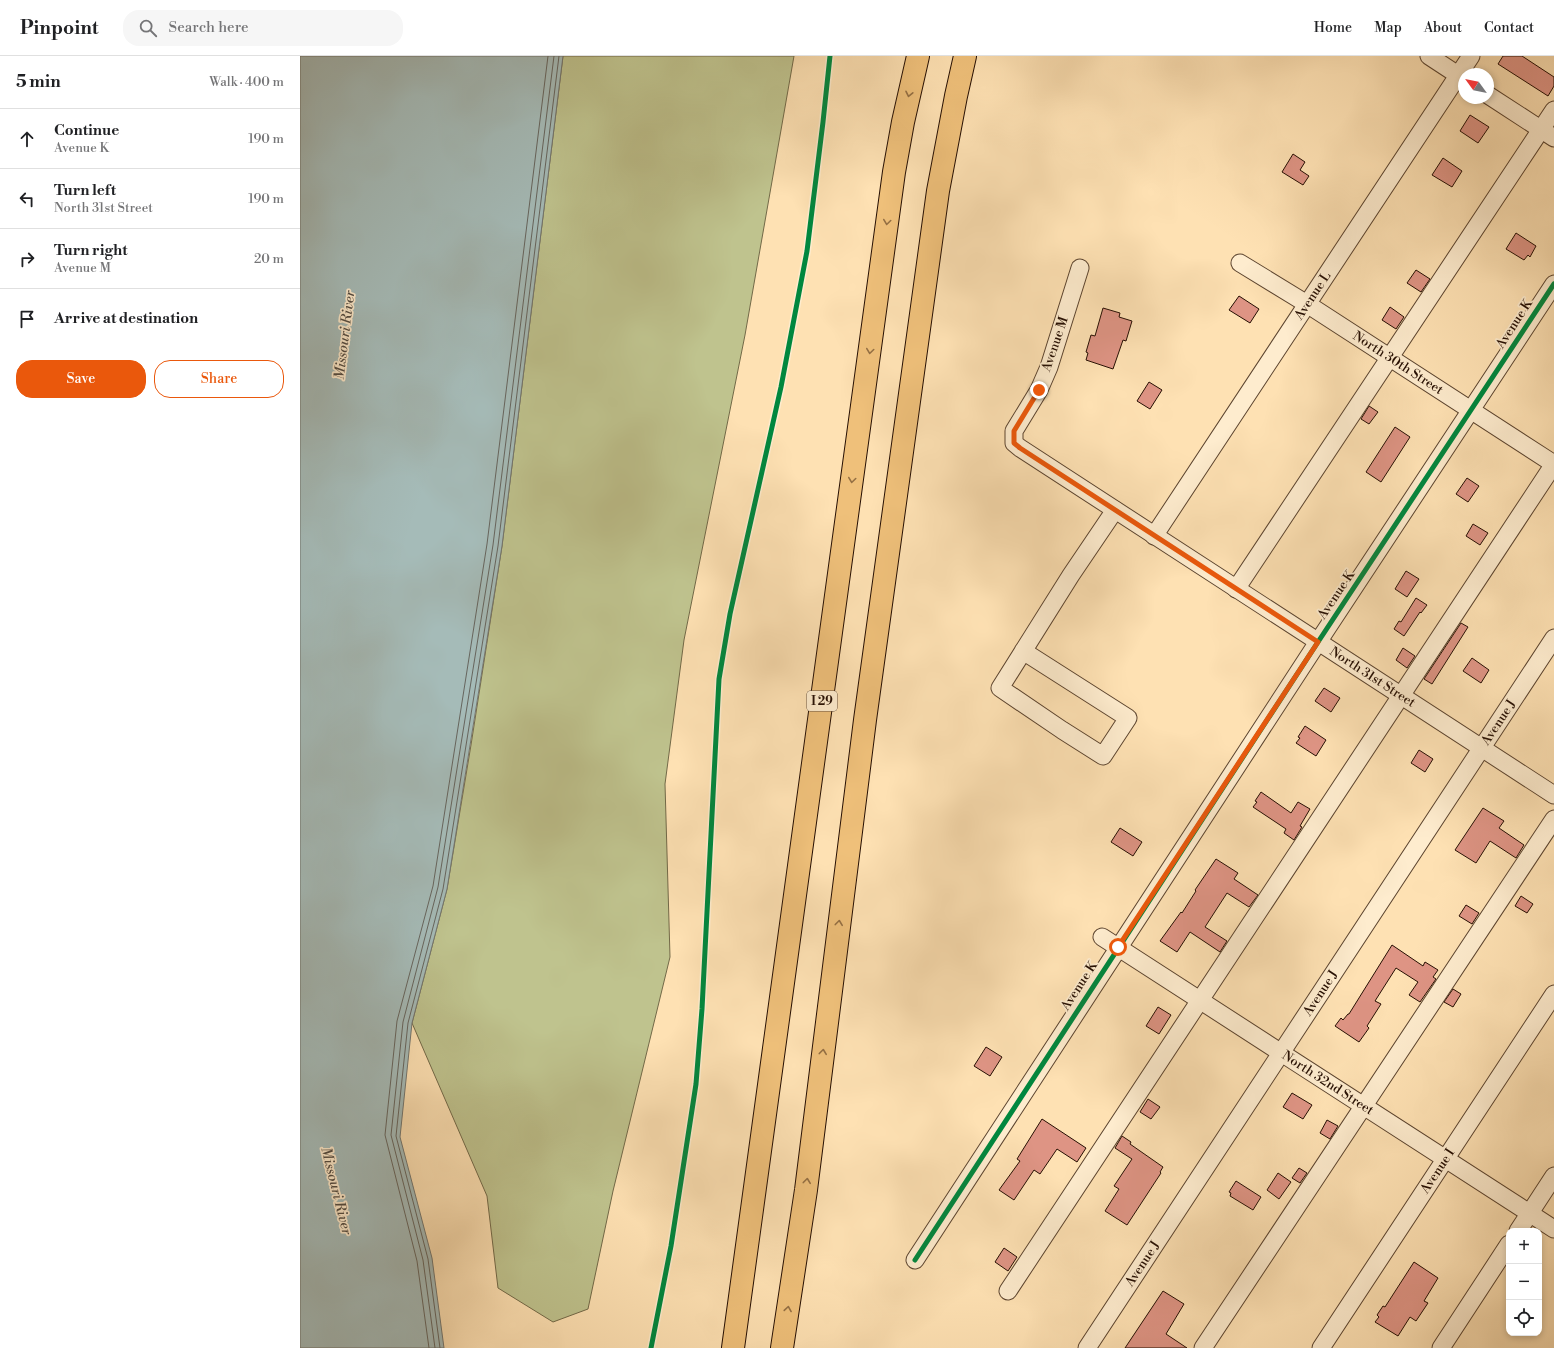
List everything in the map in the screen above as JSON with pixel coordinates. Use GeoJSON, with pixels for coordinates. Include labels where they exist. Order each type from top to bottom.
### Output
{"type":"FeatureCollection","features":[{"type":"Feature","properties":{"kind":"highway","name":"I 29"},"geometry":{"type":"LineString","coordinates":[[733,1348],[894,172],[903,122],[918,56]]}},
{"type":"Feature","properties":{"kind":"highway"},"geometry":{"type":"LineString","coordinates":[[782,1348],[806,1190],[866,712],[936,206],[946,145],[965,56]]}},
{"type":"Feature","properties":{"kind":"street"},"geometry":{"type":"LineString","coordinates":[[1429,56],[1458,75]]}},
{"type":"Feature","properties":{"kind":"street","name":"Avenue L"},"geometry":{"type":"LineString","coordinates":[[1465,68],[1471,56]]}},
{"type":"Feature","properties":{"kind":"street","name":"Avenue L"},"geometry":{"type":"LineString","coordinates":[[1154,536],[1307,304],[1458,81]]}},
{"type":"Feature","properties":{"kind":"street"},"geometry":{"type":"LineString","coordinates":[[1494,99],[1547,134]]}},
{"type":"Feature","properties":{"kind":"street"},"geometry":{"type":"LineString","coordinates":[[1236,589],[1390,358],[1547,134],[1554,110]]}},
{"type":"Feature","properties":{"kind":"street","name":"North 30th Street"},"geometry":{"type":"LineString","coordinates":[[1240,263],[1307,304],[1554,464]]}},
{"type":"Feature","properties":{"kind":"street","name":"Avenue M"},"geometry":{"type":"LineString","coordinates":[[1013,438],[1014,431],[1039,390],[1049,367],[1080,268]]}},
{"type":"Feature","properties":{"kind":"street","name":"Avenue K"},"geometry":{"type":"LineString","coordinates":[[915,1260],[1118,947],[1554,284]]}},
{"type":"Feature","properties":{"kind":"street","name":"North 31st Street"},"geometry":{"type":"LineString","coordinates":[[1013,438],[1014,443],[1020,448],[1554,795]]}},
{"type":"Feature","properties":{"kind":"street"},"geometry":{"type":"LineString","coordinates":[[1008,1291],[1554,464]]}},
{"type":"Feature","properties":{"kind":"street"},"geometry":{"type":"LineString","coordinates":[[1023,651],[1128,718],[1103,756],[1000,688],[1023,651],[1071,576],[1115,510]]}},
{"type":"Feature","properties":{"kind":"street","name":"Avenue J"},"geometry":{"type":"LineString","coordinates":[[1086,1348],[1554,638]]}},
{"type":"Feature","properties":{"kind":"street"},"geometry":{"type":"LineString","coordinates":[[1203,1348],[1554,819]]}},
{"type":"Feature","properties":{"kind":"street","name":"North 32nd Street"},"geometry":{"type":"LineString","coordinates":[[1102,937],[1554,1229]]}},
{"type":"Feature","properties":{"kind":"street","name":"Avenue I"},"geometry":{"type":"LineString","coordinates":[[1321,1348],[1554,994]]}},
{"type":"Feature","properties":{"kind":"street"},"geometry":{"type":"LineString","coordinates":[[1520,1228],[1554,1176]]}},
{"type":"Feature","properties":{"kind":"street"},"geometry":{"type":"LineString","coordinates":[[1441,1348],[1506,1249]]}},
{"type":"Feature","properties":{"kind":"green space"},"geometry":{"type":"Polygon","coordinates":[[[563,56],[794,56],[745,335],[684,640],[665,784],[670,957],[613,1191],[588,1309],[553,1322],[498,1288],[487,1196],[412,1023],[447,889],[471,745],[502,546],[563,56]]]}},
{"type":"Feature","properties":{"kind":"water","name":"Missouri River"},"geometry":{"type":"Polygon","coordinates":[[[300,56],[563,56],[502,546],[447,889],[412,1023],[400,1137],[432,1258],[444,1348],[300,1348],[300,56]]]}},
{"type":"Feature","properties":{"kind":"building"},"geometry":{"type":"Polygon","coordinates":[[[1503,56],[1522,56],[1554,77],[1554,86],[1548,96],[1498,64],[1503,56]]]}},
{"type":"Feature","properties":{"kind":"building"},"geometry":{"type":"Polygon","coordinates":[[[1470,115],[1489,127],[1478,143],[1460,131],[1470,115]]]}},
{"type":"Feature","properties":{"kind":"building"},"geometry":{"type":"Polygon","coordinates":[[[1293,154],[1305,162],[1300,170],[1309,176],[1303,185],[1282,172],[1293,154]]]}},
{"type":"Feature","properties":{"kind":"building"},"geometry":{"type":"Polygon","coordinates":[[[1443,158],[1462,171],[1452,187],[1432,175],[1443,158]]]}},
{"type":"Feature","properties":{"kind":"building"},"geometry":{"type":"Polygon","coordinates":[[[1516,233],[1536,246],[1530,257],[1528,255],[1524,260],[1506,249],[1516,233]]]}},
{"type":"Feature","properties":{"kind":"building"},"geometry":{"type":"Polygon","coordinates":[[[1416,270],[1430,279],[1421,292],[1407,283],[1416,270]]]}},
{"type":"Feature","properties":{"kind":"building"},"geometry":{"type":"Polygon","coordinates":[[[1239,296],[1259,309],[1250,323],[1229,310],[1239,296]]]}},
{"type":"Feature","properties":{"kind":"building"},"geometry":{"type":"Polygon","coordinates":[[[1390,307],[1404,317],[1396,329],[1382,320],[1390,307]]]}},
{"type":"Feature","properties":{"kind":"building"},"geometry":{"type":"Polygon","coordinates":[[[1103,308],[1120,313],[1119,317],[1132,321],[1126,341],[1123,340],[1113,369],[1086,360],[1088,353],[1086,352],[1091,335],[1095,336],[1103,308]]]}},
{"type":"Feature","properties":{"kind":"building"},"geometry":{"type":"Polygon","coordinates":[[[1149,382],[1162,390],[1150,409],[1137,401],[1149,382]]]}},
{"type":"Feature","properties":{"kind":"building"},"geometry":{"type":"Polygon","coordinates":[[[1369,406],[1378,412],[1369,424],[1361,419],[1369,406]]]}},
{"type":"Feature","properties":{"kind":"building"},"geometry":{"type":"Polygon","coordinates":[[[1395,427],[1410,437],[1381,482],[1366,472],[1395,427]]]}},
{"type":"Feature","properties":{"kind":"building"},"geometry":{"type":"Polygon","coordinates":[[[1467,478],[1479,486],[1468,502],[1456,494],[1467,478]]]}},
{"type":"Feature","properties":{"kind":"building"},"geometry":{"type":"Polygon","coordinates":[[[1473,524],[1488,533],[1480,545],[1466,536],[1473,524]]]}},
{"type":"Feature","properties":{"kind":"building"},"geometry":{"type":"Polygon","coordinates":[[[1406,571],[1419,579],[1407,597],[1395,589],[1406,571]]]}},
{"type":"Feature","properties":{"kind":"building"},"geometry":{"type":"Polygon","coordinates":[[[1416,598],[1427,605],[1421,613],[1420,612],[1404,636],[1394,629],[1399,621],[1401,622],[1416,598]]]}},
{"type":"Feature","properties":{"kind":"building"},"geometry":{"type":"Polygon","coordinates":[[[1461,623],[1468,627],[1432,684],[1424,679],[1461,623]]]}},
{"type":"Feature","properties":{"kind":"building"},"geometry":{"type":"Polygon","coordinates":[[[1403,648],[1415,656],[1407,668],[1396,660],[1403,648]]]}},
{"type":"Feature","properties":{"kind":"building"},"geometry":{"type":"Polygon","coordinates":[[[1472,658],[1489,670],[1481,683],[1463,671],[1472,658]]]}},
{"type":"Feature","properties":{"kind":"building"},"geometry":{"type":"Polygon","coordinates":[[[1324,688],[1340,698],[1331,712],[1315,701],[1324,688]]]}},
{"type":"Feature","properties":{"kind":"building"},"geometry":{"type":"Polygon","coordinates":[[[1305,726],[1326,740],[1316,756],[1296,743],[1305,726]]]}},
{"type":"Feature","properties":{"kind":"building"},"geometry":{"type":"Polygon","coordinates":[[[1419,750],[1433,759],[1425,772],[1411,763],[1419,750]]]}},
{"type":"Feature","properties":{"kind":"building"},"geometry":{"type":"Polygon","coordinates":[[[1261,792],[1291,813],[1298,802],[1310,809],[1294,840],[1284,833],[1286,829],[1253,807],[1261,792]]]}},
{"type":"Feature","properties":{"kind":"building"},"geometry":{"type":"Polygon","coordinates":[[[1483,808],[1504,821],[1499,828],[1524,845],[1516,858],[1490,841],[1476,863],[1455,850],[1483,808]]]}},
{"type":"Feature","properties":{"kind":"building"},"geometry":{"type":"Polygon","coordinates":[[[1120,828],[1142,842],[1133,856],[1111,842],[1120,828]]]}},
{"type":"Feature","properties":{"kind":"building"},"geometry":{"type":"Polygon","coordinates":[[[1216,859],[1238,873],[1234,879],[1258,895],[1249,907],[1227,893],[1205,927],[1227,941],[1220,952],[1190,932],[1177,952],[1160,941],[1181,912],[1182,913],[1196,891],[1195,890],[1216,859]]]}},
{"type":"Feature","properties":{"kind":"building"},"geometry":{"type":"Polygon","coordinates":[[[1521,896],[1533,904],[1527,913],[1515,906],[1521,896]]]}},
{"type":"Feature","properties":{"kind":"building"},"geometry":{"type":"Polygon","coordinates":[[[1466,905],[1479,913],[1472,924],[1459,916],[1466,905]]]}},
{"type":"Feature","properties":{"kind":"building"},"geometry":{"type":"Polygon","coordinates":[[[1392,945],[1423,966],[1425,962],[1438,970],[1433,977],[1436,979],[1420,1002],[1409,995],[1418,982],[1396,968],[1375,1001],[1381,1004],[1367,1026],[1369,1028],[1359,1042],[1335,1026],[1341,1018],[1343,1020],[1349,1014],[1392,945]]]}},
{"type":"Feature","properties":{"kind":"building"},"geometry":{"type":"Polygon","coordinates":[[[1453,989],[1461,994],[1453,1007],[1444,1002],[1453,989]]]}},
{"type":"Feature","properties":{"kind":"building"},"geometry":{"type":"Polygon","coordinates":[[[1158,1007],[1171,1015],[1159,1034],[1146,1026],[1158,1007]]]}},
{"type":"Feature","properties":{"kind":"building"},"geometry":{"type":"Polygon","coordinates":[[[986,1047],[1002,1057],[990,1076],[974,1066],[986,1047]]]}},
{"type":"Feature","properties":{"kind":"building"},"geometry":{"type":"Polygon","coordinates":[[[1292,1093],[1312,1105],[1303,1119],[1283,1107],[1292,1093]]]}},
{"type":"Feature","properties":{"kind":"building"},"geometry":{"type":"Polygon","coordinates":[[[1148,1099],[1160,1107],[1151,1119],[1140,1112],[1148,1099]]]}},
{"type":"Feature","properties":{"kind":"building"},"geometry":{"type":"Polygon","coordinates":[[[1042,1119],[1086,1148],[1077,1162],[1057,1149],[1040,1174],[1034,1170],[1014,1200],[999,1190],[1020,1161],[1017,1159],[1042,1119]]]}},
{"type":"Feature","properties":{"kind":"building"},"geometry":{"type":"Polygon","coordinates":[[[1327,1120],[1338,1126],[1330,1139],[1320,1133],[1327,1120]]]}},
{"type":"Feature","properties":{"kind":"building"},"geometry":{"type":"Polygon","coordinates":[[[1122,1136],[1131,1142],[1130,1144],[1163,1167],[1160,1172],[1161,1173],[1127,1225],[1105,1211],[1119,1189],[1114,1186],[1132,1159],[1115,1148],[1122,1136]]]}},
{"type":"Feature","properties":{"kind":"building"},"geometry":{"type":"Polygon","coordinates":[[[1299,1168],[1307,1173],[1300,1183],[1292,1178],[1299,1168]]]}},
{"type":"Feature","properties":{"kind":"building"},"geometry":{"type":"Polygon","coordinates":[[[1278,1173],[1291,1182],[1279,1199],[1267,1190],[1278,1173]]]}},
{"type":"Feature","properties":{"kind":"building"},"geometry":{"type":"Polygon","coordinates":[[[1236,1181],[1261,1197],[1253,1210],[1230,1196],[1231,1193],[1229,1192],[1236,1181]]]}},
{"type":"Feature","properties":{"kind":"building"},"geometry":{"type":"Polygon","coordinates":[[[1004,1248],[1017,1257],[1008,1271],[995,1262],[1004,1248]]]}},
{"type":"Feature","properties":{"kind":"building"},"geometry":{"type":"Polygon","coordinates":[[[1414,1262],[1438,1278],[1424,1301],[1428,1303],[1416,1321],[1410,1317],[1398,1336],[1375,1322],[1379,1317],[1377,1315],[1383,1306],[1385,1307],[1414,1262]]]}},
{"type":"Feature","properties":{"kind":"building"},"geometry":{"type":"Polygon","coordinates":[[[1163,1291],[1184,1304],[1166,1334],[1187,1348],[1125,1348],[1163,1291]]]}},
{"type":"Feature","properties":{"kind":"cycle path"},"geometry":{"type":"LineString","coordinates":[[651,1348],[671,1246],[696,1084],[702,1009],[719,679],[730,614],[781,387],[807,251],[830,56]]}},
{"type":"Feature","properties":{"kind":"cycle path"},"geometry":{"type":"LineString","coordinates":[[915,1260],[1318,642],[1554,284]]}},
{"type":"Feature","properties":{"kind":"route"},"geometry":{"type":"LineString","coordinates":[[1039,390],[1014,431],[1014,443],[1318,642],[1118,947]]}}]}
